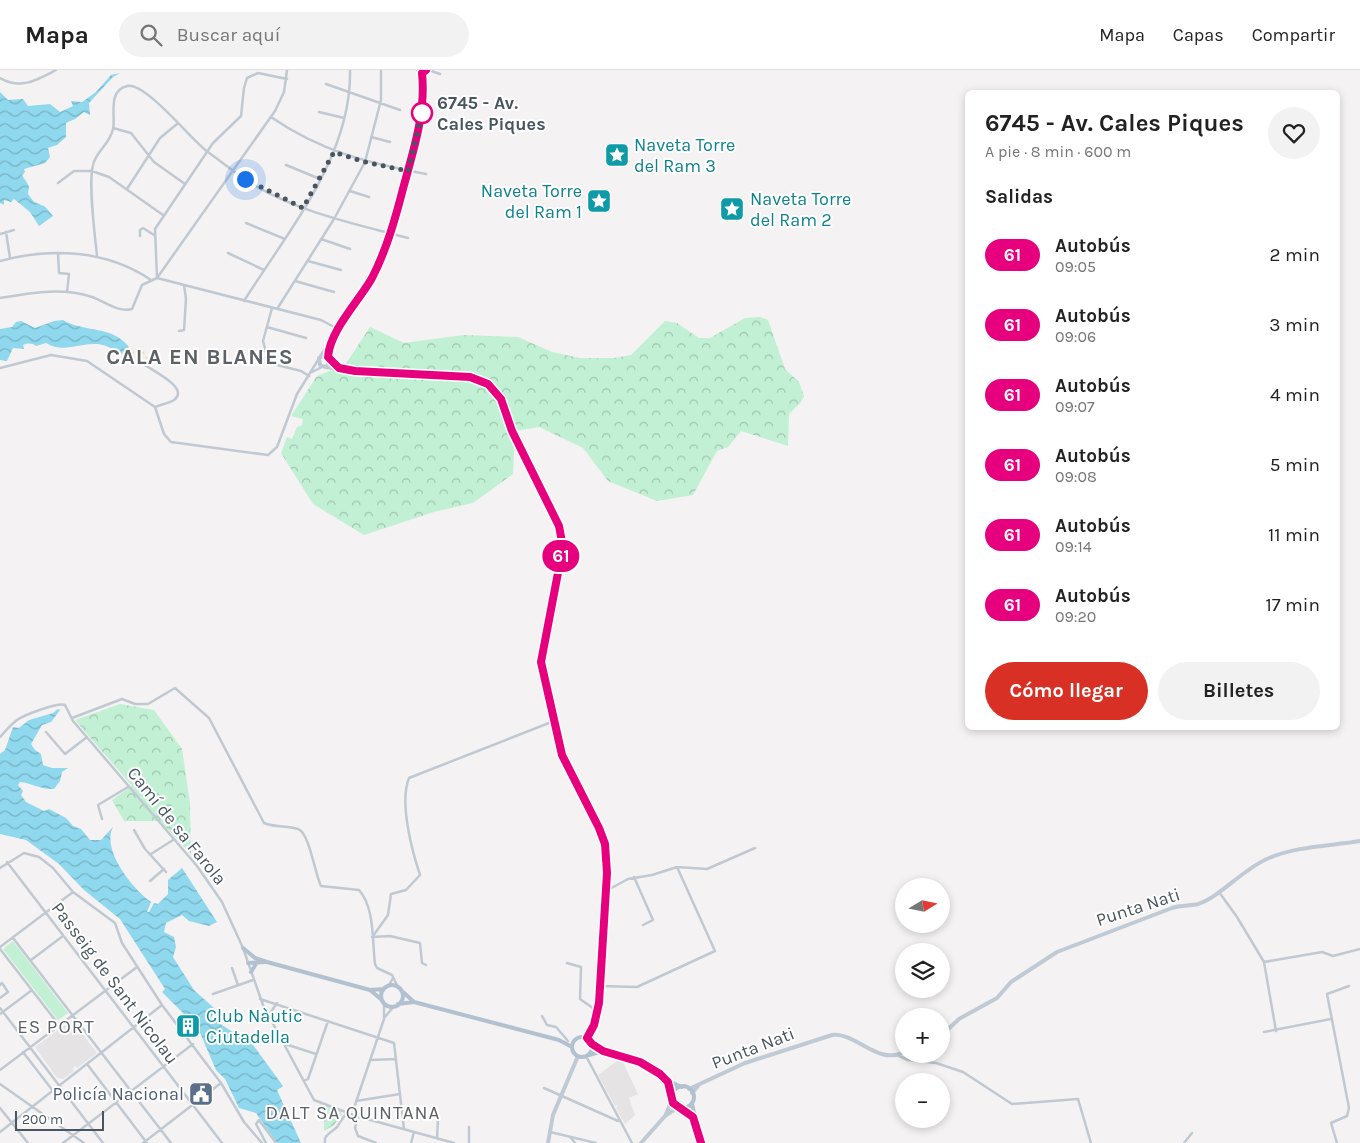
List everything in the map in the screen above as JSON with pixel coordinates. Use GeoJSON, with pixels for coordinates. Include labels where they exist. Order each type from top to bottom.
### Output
{"type":"FeatureCollection","features":[{"type":"Feature","properties":{"kind":"main road"},"geometry":{"type":"LineString","coordinates":[[243,948],[255,958],[267,962],[370,990],[384,989],[389,985],[400,989],[414,1002]]}},
{"type":"Feature","properties":{"kind":"main road"},"geometry":{"type":"LineString","coordinates":[[248,963],[255,958]]}},
{"type":"Feature","properties":{"kind":"main road"},"geometry":{"type":"LineString","coordinates":[[248,963],[267,962]]}},
{"type":"Feature","properties":{"kind":"main road"},"geometry":{"type":"LineString","coordinates":[[251,972],[256,964]]}},
{"type":"Feature","properties":{"kind":"main road"},"geometry":{"type":"LineString","coordinates":[[383,1001],[384,989]]}},
{"type":"Feature","properties":{"kind":"main road"},"geometry":{"type":"LineString","coordinates":[[396,1005],[402,998],[400,989]]}},
{"type":"Feature","properties":{"kind":"main road"},"geometry":{"type":"LineString","coordinates":[[370,990],[383,1001],[396,1005],[414,1002],[559,1040],[568,1041],[581,1037],[587,1038],[592,1044],[603,1051],[640,1062],[668,1082],[691,1091],[693,1117],[701,1143]]}},
{"type":"Feature","properties":{"kind":"main road"},"geometry":{"type":"LineString","coordinates":[[559,1040],[572,1047],[578,1056],[587,1056],[603,1051]]}},
{"type":"Feature","properties":{"kind":"main road"},"geometry":{"type":"LineString","coordinates":[[572,1047],[575,1040]]}},
{"type":"Feature","properties":{"kind":"main road"},"geometry":{"type":"LineString","coordinates":[[587,1056],[592,1044]]}},
{"type":"Feature","properties":{"kind":"main road"},"geometry":{"type":"LineString","coordinates":[[668,1082],[673,1093],[672,1100],[693,1117]]}},
{"type":"Feature","properties":{"kind":"main road"},"geometry":{"type":"LineString","coordinates":[[673,1093],[682,1087]]}},
{"type":"Feature","properties":{"kind":"main road"},"geometry":{"type":"LineString","coordinates":[[680,1108],[692,1103]]}},
{"type":"Feature","properties":{"kind":"street"},"geometry":{"type":"LineString","coordinates":[[0,78],[14,84],[25,84],[56,70]]}},
{"type":"Feature","properties":{"kind":"street"},"geometry":{"type":"LineString","coordinates":[[157,278],[271,117],[282,98],[287,79],[287,70]]}},
{"type":"Feature","properties":{"kind":"street"},"geometry":{"type":"LineString","coordinates":[[244,301],[285,239],[334,152],[351,94],[350,70]]}},
{"type":"Feature","properties":{"kind":"street"},"geometry":{"type":"LineString","coordinates":[[277,309],[334,218],[365,162],[380,104],[381,70]]}},
{"type":"Feature","properties":{"kind":"street"},"geometry":{"type":"LineString","coordinates":[[0,368],[51,355],[87,361],[155,407],[164,434],[171,442],[268,455],[277,447],[297,394],[370,280],[390,233],[408,171],[422,115],[424,71],[440,74]]}},
{"type":"Feature","properties":{"kind":"street"},"geometry":{"type":"LineString","coordinates":[[157,278],[155,228],[216,139],[241,116],[244,83],[248,78],[258,73],[287,79]]}},
{"type":"Feature","properties":{"kind":"street"},"geometry":{"type":"LineString","coordinates":[[326,84],[400,110]]}},
{"type":"Feature","properties":{"kind":"street"},"geometry":{"type":"LineString","coordinates":[[97,256],[92,171],[96,157],[109,140],[113,128],[114,101],[120,90],[129,86],[136,87],[150,96],[208,152],[254,185],[303,208],[408,238]]}},
{"type":"Feature","properties":{"kind":"street"},"geometry":{"type":"LineString","coordinates":[[319,112],[344,118]]}},
{"type":"Feature","properties":{"kind":"street"},"geometry":{"type":"LineString","coordinates":[[271,117],[303,138],[334,152],[365,162],[426,174]]}},
{"type":"Feature","properties":{"kind":"street"},"geometry":{"type":"LineString","coordinates":[[127,188],[160,138],[177,124]]}},
{"type":"Feature","properties":{"kind":"street"},"geometry":{"type":"LineString","coordinates":[[113,128],[132,133],[161,169],[185,184]]}},
{"type":"Feature","properties":{"kind":"street"},"geometry":{"type":"LineString","coordinates":[[371,137],[390,142]]}},
{"type":"Feature","properties":{"kind":"street"},"geometry":{"type":"LineString","coordinates":[[286,165],[320,179]]}},
{"type":"Feature","properties":{"kind":"street"},"geometry":{"type":"LineString","coordinates":[[58,183],[74,171],[92,171],[110,176],[163,215]]}},
{"type":"Feature","properties":{"kind":"street"},"geometry":{"type":"LineString","coordinates":[[350,191],[369,197]]}},
{"type":"Feature","properties":{"kind":"street"},"geometry":{"type":"LineString","coordinates":[[246,223],[285,239]]}},
{"type":"Feature","properties":{"kind":"street"},"geometry":{"type":"LineString","coordinates":[[140,236],[140,230],[144,228],[154,235]]}},
{"type":"Feature","properties":{"kind":"street"},"geometry":{"type":"LineString","coordinates":[[0,234],[14,230]]}},
{"type":"Feature","properties":{"kind":"street"},"geometry":{"type":"LineString","coordinates":[[6,232],[10,258]]}},
{"type":"Feature","properties":{"kind":"street"},"geometry":{"type":"LineString","coordinates":[[321,239],[350,249]]}},
{"type":"Feature","properties":{"kind":"street"},"geometry":{"type":"LineString","coordinates":[[0,261],[10,258],[58,253],[97,256],[118,262],[151,280]]}},
{"type":"Feature","properties":{"kind":"street"},"geometry":{"type":"LineString","coordinates":[[58,253],[59,273],[69,274],[67,292]]}},
{"type":"Feature","properties":{"kind":"street"},"geometry":{"type":"LineString","coordinates":[[228,253],[264,270]]}},
{"type":"Feature","properties":{"kind":"street"},"geometry":{"type":"LineString","coordinates":[[308,261],[341,270]]}},
{"type":"Feature","properties":{"kind":"street"},"geometry":{"type":"LineString","coordinates":[[0,298],[31,293],[67,292],[127,310],[135,305],[142,285],[142,274]]}},
{"type":"Feature","properties":{"kind":"street"},"geometry":{"type":"LineString","coordinates":[[142,285],[157,278],[321,320],[339,329]]}},
{"type":"Feature","properties":{"kind":"street"},"geometry":{"type":"LineString","coordinates":[[295,281],[334,292]]}},
{"type":"Feature","properties":{"kind":"street"},"geometry":{"type":"LineString","coordinates":[[179,331],[184,330],[186,315],[184,285]]}},
{"type":"Feature","properties":{"kind":"street"},"geometry":{"type":"LineString","coordinates":[[272,308],[264,341],[269,363],[310,375]]}},
{"type":"Feature","properties":{"kind":"street"},"geometry":{"type":"LineString","coordinates":[[267,327],[306,338]]}},
{"type":"Feature","properties":{"kind":"street"},"geometry":{"type":"LineString","coordinates":[[310,375],[329,364],[328,358],[332,341]]}},
{"type":"Feature","properties":{"kind":"street"},"geometry":{"type":"LineString","coordinates":[[319,358],[328,358],[339,368]]}},
{"type":"Feature","properties":{"kind":"street"},"geometry":{"type":"LineString","coordinates":[[319,358],[324,367]]}},
{"type":"Feature","properties":{"kind":"street"},"geometry":{"type":"LineString","coordinates":[[145,365],[174,383],[178,389],[174,400],[155,407]]}},
{"type":"Feature","properties":{"kind":"street"},"geometry":{"type":"LineString","coordinates":[[324,367],[372,373],[470,377],[488,384],[501,399],[512,431],[553,511],[562,542],[541,662],[562,755],[599,828],[605,844],[607,859],[600,986],[597,1011],[587,1038]]}},
{"type":"Feature","properties":{"kind":"street"},"geometry":{"type":"LineString","coordinates":[[72,718],[122,700],[135,704],[148,704],[175,688],[209,718],[264,823],[297,829],[305,834],[320,886],[356,889],[362,892],[369,907],[376,968],[392,975],[400,989]]}},
{"type":"Feature","properties":{"kind":"street","name":"Camí de sa Farola"},"geometry":{"type":"LineString","coordinates":[[0,738],[16,720],[58,703],[65,705],[72,718],[87,737],[172,840],[197,866],[222,902],[243,948],[260,999],[314,1100],[346,1112]]}},
{"type":"Feature","properties":{"kind":"street"},"geometry":{"type":"LineString","coordinates":[[372,937],[388,915],[392,894],[406,890],[420,875],[407,827],[406,787],[409,778],[554,722]]}},
{"type":"Feature","properties":{"kind":"street"},"geometry":{"type":"LineString","coordinates":[[46,732],[65,754],[87,737]]}},
{"type":"Feature","properties":{"kind":"street"},"geometry":{"type":"LineString","coordinates":[[102,819],[98,805],[128,787]]}},
{"type":"Feature","properties":{"kind":"street"},"geometry":{"type":"LineString","coordinates":[[134,830],[165,870],[150,881]]}},
{"type":"Feature","properties":{"kind":"street"},"geometry":{"type":"LineString","coordinates":[[151,854],[172,840]]}},
{"type":"Feature","properties":{"kind":"street","name":"Punta Nati"},"geometry":{"type":"LineString","coordinates":[[950,1028],[959,1019],[997,998],[1011,982],[1057,952],[1165,910],[1184,904],[1197,904],[1249,868],[1275,856],[1360,841]]}},
{"type":"Feature","properties":{"kind":"street"},"geometry":{"type":"LineString","coordinates":[[606,891],[634,877],[652,875],[677,867],[706,869],[755,848]]}},
{"type":"Feature","properties":{"kind":"street"},"geometry":{"type":"LineString","coordinates":[[0,868],[24,853],[38,856],[53,868],[73,892],[115,923],[122,942],[137,968],[162,1005],[221,1082],[244,1122],[262,1143]]}},
{"type":"Feature","properties":{"kind":"street","name":"Passeig de Sant Nicolau"},"geometry":{"type":"LineString","coordinates":[[7,862],[222,1143]]}},
{"type":"Feature","properties":{"kind":"street"},"geometry":{"type":"LineString","coordinates":[[600,986],[637,987],[715,951],[677,867]]}},
{"type":"Feature","properties":{"kind":"street"},"geometry":{"type":"LineString","coordinates":[[634,877],[653,920],[643,925]]}},
{"type":"Feature","properties":{"kind":"street"},"geometry":{"type":"LineString","coordinates":[[1218,891],[1238,917],[1264,962],[1276,1031]]}},
{"type":"Feature","properties":{"kind":"street"},"geometry":{"type":"LineString","coordinates":[[59,1026],[0,948],[73,892]]}},
{"type":"Feature","properties":{"kind":"street"},"geometry":{"type":"LineString","coordinates":[[30,960],[63,936]]}},
{"type":"Feature","properties":{"kind":"street"},"geometry":{"type":"LineString","coordinates":[[372,937],[390,936],[420,943],[422,963],[426,965]]}},
{"type":"Feature","properties":{"kind":"street"},"geometry":{"type":"LineString","coordinates":[[13,938],[171,1143]]}},
{"type":"Feature","properties":{"kind":"street"},"geometry":{"type":"LineString","coordinates":[[1264,962],[1322,952],[1332,956],[1360,949]]}},
{"type":"Feature","properties":{"kind":"street"},"geometry":{"type":"LineString","coordinates":[[567,963],[581,967],[580,999],[597,1011]]}},
{"type":"Feature","properties":{"kind":"street"},"geometry":{"type":"LineString","coordinates":[[0,1070],[137,968]]}},
{"type":"Feature","properties":{"kind":"street"},"geometry":{"type":"LineString","coordinates":[[232,968],[238,985]]}},
{"type":"Feature","properties":{"kind":"street"},"geometry":{"type":"LineString","coordinates":[[389,985],[393,978]]}},
{"type":"Feature","properties":{"kind":"street"},"geometry":{"type":"LineString","coordinates":[[213,994],[253,980]]}},
{"type":"Feature","properties":{"kind":"street"},"geometry":{"type":"LineString","coordinates":[[0,985],[2,984],[8,992],[0,998]]}},
{"type":"Feature","properties":{"kind":"street"},"geometry":{"type":"LineString","coordinates":[[1337,1143],[1331,1123],[1349,1113],[1326,994],[1350,986]]}},
{"type":"Feature","properties":{"kind":"street"},"geometry":{"type":"LineString","coordinates":[[2,1013],[32,990]]}},
{"type":"Feature","properties":{"kind":"street"},"geometry":{"type":"LineString","coordinates":[[260,999],[278,1003],[394,1043],[404,1129]]}},
{"type":"Feature","properties":{"kind":"street"},"geometry":{"type":"LineString","coordinates":[[383,1001],[384,1019]]}},
{"type":"Feature","properties":{"kind":"street"},"geometry":{"type":"LineString","coordinates":[[268,1016],[278,1003]]}},
{"type":"Feature","properties":{"kind":"street"},"geometry":{"type":"LineString","coordinates":[[0,1132],[162,1005]]}},
{"type":"Feature","properties":{"kind":"street"},"geometry":{"type":"LineString","coordinates":[[376,1143],[358,1136],[355,1128],[357,1116],[354,1108],[384,1019],[396,1005]]}},
{"type":"Feature","properties":{"kind":"street"},"geometry":{"type":"LineString","coordinates":[[0,1008],[103,1143]]}},
{"type":"Feature","properties":{"kind":"street"},"geometry":{"type":"LineString","coordinates":[[542,1016],[546,1025],[556,1027],[568,1041]]}},
{"type":"Feature","properties":{"kind":"street"},"geometry":{"type":"LineString","coordinates":[[1264,1032],[1331,1019]]}},
{"type":"Feature","properties":{"kind":"street"},"geometry":{"type":"LineString","coordinates":[[304,1081],[308,1078],[328,1021]]}},
{"type":"Feature","properties":{"kind":"street","name":"Punta Nati"},"geometry":{"type":"LineString","coordinates":[[691,1091],[744,1063],[832,1035],[844,1036],[876,1052],[895,1056]]}},
{"type":"Feature","properties":{"kind":"street"},"geometry":{"type":"LineString","coordinates":[[283,1043],[316,1054]]}},
{"type":"Feature","properties":{"kind":"street"},"geometry":{"type":"LineString","coordinates":[[63,1143],[192,1044]]}},
{"type":"Feature","properties":{"kind":"street"},"geometry":{"type":"LineString","coordinates":[[23,1052],[52,1091]]}},
{"type":"Feature","properties":{"kind":"street"},"geometry":{"type":"LineString","coordinates":[[548,1143],[553,1115],[578,1056]]}},
{"type":"Feature","properties":{"kind":"street"},"geometry":{"type":"LineString","coordinates":[[587,1056],[632,1143]]}},
{"type":"Feature","properties":{"kind":"street"},"geometry":{"type":"LineString","coordinates":[[370,1060],[396,1060]]}},
{"type":"Feature","properties":{"kind":"street"},"geometry":{"type":"LineString","coordinates":[[936,1063],[963,1072],[1012,1104],[1078,1099],[1091,1143]]}},
{"type":"Feature","properties":{"kind":"street"},"geometry":{"type":"LineString","coordinates":[[87,1064],[145,1142],[221,1082]]}},
{"type":"Feature","properties":{"kind":"street"},"geometry":{"type":"LineString","coordinates":[[0,1084],[83,1143]]}},
{"type":"Feature","properties":{"kind":"street"},"geometry":{"type":"LineString","coordinates":[[544,1088],[620,1122]]}},
{"type":"Feature","properties":{"kind":"street"},"geometry":{"type":"LineString","coordinates":[[356,1100],[400,1094]]}},
{"type":"Feature","properties":{"kind":"street"},"geometry":{"type":"LineString","coordinates":[[641,1143],[665,1116],[672,1100]]}},
{"type":"Feature","properties":{"kind":"street"},"geometry":{"type":"LineString","coordinates":[[0,1108],[28,1143]]}},
{"type":"Feature","properties":{"kind":"street"},"geometry":{"type":"LineString","coordinates":[[325,1143],[328,1132],[336,1127],[346,1112],[354,1108]]}},
{"type":"Feature","properties":{"kind":"street"},"geometry":{"type":"LineString","coordinates":[[665,1116],[680,1108]]}},
{"type":"Feature","properties":{"kind":"street"},"geometry":{"type":"LineString","coordinates":[[346,1112],[454,1143]]}},
{"type":"Feature","properties":{"kind":"street"},"geometry":{"type":"LineString","coordinates":[[437,1138],[438,1119]]}},
{"type":"Feature","properties":{"kind":"street"},"geometry":{"type":"LineString","coordinates":[[266,1143],[256,1124],[259,1120],[276,1143]]}},
{"type":"Feature","properties":{"kind":"street"},"geometry":{"type":"LineString","coordinates":[[469,1127],[469,1143]]}},
{"type":"Feature","properties":{"kind":"street"},"geometry":{"type":"LineString","coordinates":[[411,1143],[414,1132]]}},
{"type":"Feature","properties":{"kind":"street"},"geometry":{"type":"LineString","coordinates":[[550,1132],[582,1142],[596,1143]]}},
{"type":"Feature","properties":{"kind":"street"},"geometry":{"type":"LineString","coordinates":[[1184,1143],[1192,1133]]}},
{"type":"Feature","properties":{"kind":"street"},"geometry":{"type":"LineString","coordinates":[[570,1137],[575,1143]]}},
{"type":"Feature","properties":{"kind":"shaded area"},"geometry":{"type":"Polygon","coordinates":[[[72,1020],[97,1053],[77,1068],[75,1066],[74,1071],[63,1079],[57,1078],[35,1047],[72,1020]]]}},
{"type":"Feature","properties":{"kind":"shaded area"},"geometry":{"type":"Polygon","coordinates":[[[621,1058],[638,1094],[629,1098],[635,1115],[625,1124],[616,1108],[618,1105],[615,1106],[598,1075],[621,1058]]]}},
{"type":"Feature","properties":{"kind":"green space"},"geometry":{"type":"Polygon","coordinates":[[[760,317],[768,320],[785,369],[799,382],[804,396],[801,402],[789,414],[788,446],[741,431],[728,447],[717,451],[693,495],[657,501],[608,481],[583,448],[539,427],[515,431],[513,474],[473,503],[434,512],[364,535],[313,504],[281,453],[287,437],[292,439],[297,427],[302,425],[303,419],[291,416],[317,376],[345,365],[370,327],[404,343],[464,335],[518,337],[552,352],[580,358],[614,358],[631,355],[665,321],[677,323],[699,338],[710,338],[745,318],[760,317]]]}},
{"type":"Feature","properties":{"kind":"green space"},"geometry":{"type":"Polygon","coordinates":[[[120,704],[154,710],[182,749],[190,803],[191,854],[160,821],[124,821],[112,800],[132,786],[75,720],[120,704]]]}},
{"type":"Feature","properties":{"kind":"green space"},"geometry":{"type":"Polygon","coordinates":[[[13,941],[68,1013],[58,1020],[3,949],[13,941]]]}},
{"type":"Feature","properties":{"kind":"green space"},"geometry":{"type":"Polygon","coordinates":[[[321,1104],[340,1111],[342,1114],[334,1125],[324,1131],[324,1121],[317,1108],[321,1104]]]}},
{"type":"Feature","properties":{"kind":"sand","name":"CALA EN BLANES"},"geometry":{"type":"Polygon","coordinates":[[[129,347],[146,351],[148,361],[134,362],[120,355],[129,347]]]}},
{"type":"Feature","properties":{"kind":"water"},"geometry":{"type":"Polygon","coordinates":[[[120,73],[113,77],[89,103],[90,115],[84,112],[66,123],[66,137],[57,145],[48,148],[50,157],[45,163],[24,169],[25,172],[22,175],[29,186],[28,194],[34,202],[45,207],[53,216],[39,226],[30,212],[14,199],[11,202],[4,200],[4,205],[0,203],[0,92],[8,100],[23,99],[28,106],[50,104],[60,112],[73,106],[71,101],[82,102],[96,92],[111,75],[120,73]]]}},
{"type":"Feature","properties":{"kind":"water"},"geometry":{"type":"Polygon","coordinates":[[[63,320],[80,327],[115,335],[129,347],[120,355],[110,348],[101,345],[91,344],[64,348],[46,343],[36,346],[28,344],[23,345],[24,349],[13,348],[7,361],[0,360],[0,329],[12,327],[16,322],[21,321],[35,328],[54,321],[63,320]]]}},
{"type":"Feature","properties":{"kind":"water"},"geometry":{"type":"Polygon","coordinates":[[[58,709],[60,710],[51,722],[42,725],[31,744],[41,754],[43,765],[52,768],[68,768],[62,772],[60,781],[54,789],[20,782],[18,785],[23,791],[21,795],[26,802],[44,811],[49,809],[66,818],[73,826],[81,829],[90,840],[101,840],[113,827],[110,836],[111,847],[115,857],[128,879],[151,902],[147,912],[149,912],[154,903],[158,904],[168,894],[168,880],[182,868],[217,922],[209,926],[189,921],[182,915],[166,923],[164,932],[174,937],[176,947],[173,957],[194,990],[215,1009],[211,1018],[253,1045],[283,1086],[277,1090],[301,1143],[277,1143],[256,1113],[239,1108],[225,1079],[216,1070],[198,1028],[162,992],[165,989],[120,919],[84,890],[59,864],[26,840],[0,834],[0,754],[5,750],[13,727],[19,728],[29,720],[53,713],[58,709]]]}},
{"type":"Feature","properties":{"kind":"bus line","name":"61"},"geometry":{"type":"LineString","coordinates":[[426,70],[422,73],[422,115],[390,233],[380,262],[332,341],[328,357],[339,368],[355,371],[458,376],[479,379],[488,384],[501,399],[512,431],[559,526],[562,542],[561,557],[542,650],[542,673],[562,755],[571,777],[599,828],[605,844],[607,873],[599,1003],[594,1025],[587,1038],[592,1044],[603,1051],[627,1056],[660,1074],[668,1082],[673,1093],[673,1103],[693,1117],[701,1143]]}},
{"type":"Feature","properties":{"kind":"place","name":"6745 - Av. Cales Piques"},"geometry":{"type":"Point","coordinates":[422,113]}},
{"type":"Feature","properties":{"kind":"place","name":"Naveta Torre del Ram 3"},"geometry":{"type":"Point","coordinates":[617,155]}},
{"type":"Feature","properties":{"kind":"place","name":"Naveta Torre del Ram 1"},"geometry":{"type":"Point","coordinates":[599,201]}},
{"type":"Feature","properties":{"kind":"place","name":"Naveta Torre del Ram 2"},"geometry":{"type":"Point","coordinates":[732,209]}},
{"type":"Feature","properties":{"kind":"place","name":"Club Nàutic Ciutadella"},"geometry":{"type":"Point","coordinates":[188,1026]}},
{"type":"Feature","properties":{"kind":"place","name":"Policía Nacional"},"geometry":{"type":"Point","coordinates":[201,1094]}},
{"type":"Feature","properties":{"kind":"district","name":"CALA EN BLANES"},"geometry":{"type":"Point","coordinates":[200,356]}},
{"type":"Feature","properties":{"kind":"district","name":"ES PORT"},"geometry":{"type":"Point","coordinates":[56,1026]}},
{"type":"Feature","properties":{"kind":"district","name":"DALT SA QUINTANA"},"geometry":{"type":"Point","coordinates":[353,1112]}},
{"type":"Feature","properties":{"kind":"route"},"geometry":{"type":"LineString","coordinates":[[245,179],[269,193],[303,208],[334,152],[365,162],[408,171],[422,113]]}}]}
